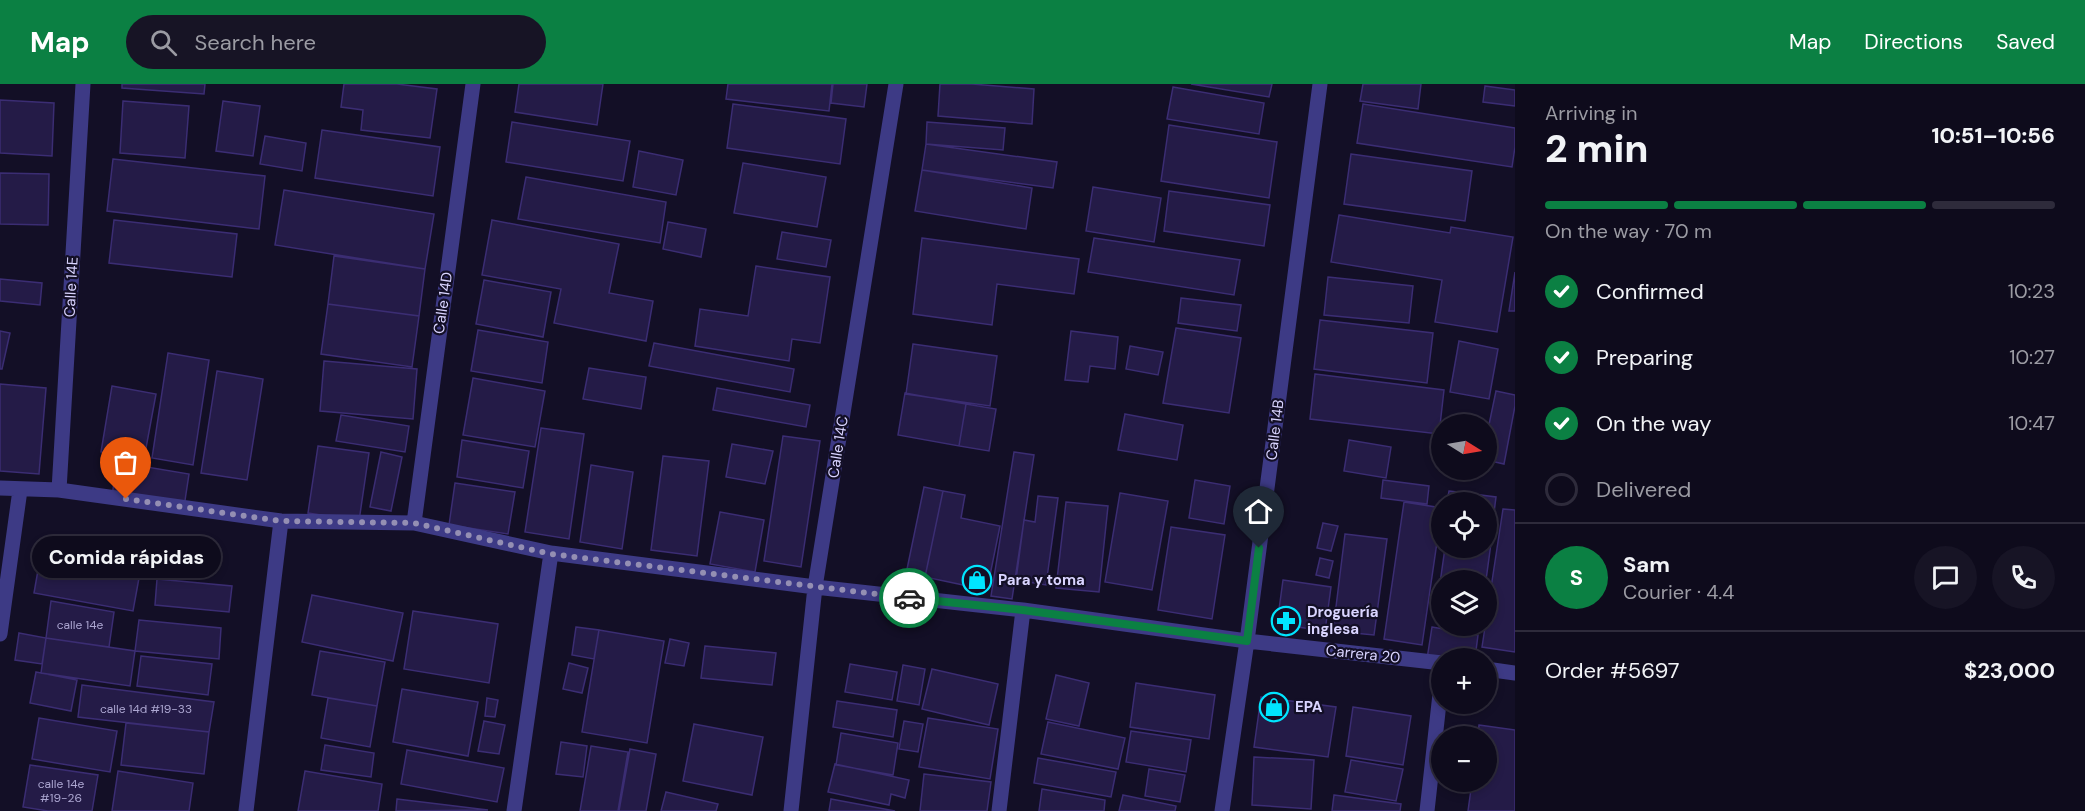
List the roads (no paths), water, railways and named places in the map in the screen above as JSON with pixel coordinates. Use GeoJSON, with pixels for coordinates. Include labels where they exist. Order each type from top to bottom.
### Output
{"type":"FeatureCollection","features":[{"type":"Feature","properties":{"kind":"street","name":"Calle 14E"},"geometry":{"type":"LineString","coordinates":[[59,490],[83,84]]}},
{"type":"Feature","properties":{"kind":"street","name":"Calle 14D"},"geometry":{"type":"LineString","coordinates":[[414,523],[473,84]]}},
{"type":"Feature","properties":{"kind":"street","name":"Calle 14C"},"geometry":{"type":"LineString","coordinates":[[791,811],[815,587],[896,84]]}},
{"type":"Feature","properties":{"kind":"street","name":"Calle 14B"},"geometry":{"type":"LineString","coordinates":[[1222,811],[1247,641],[1320,84]]}},
{"type":"Feature","properties":{"kind":"street","name":"Carrera 20"},"geometry":{"type":"LineString","coordinates":[[0,488],[59,490],[281,521],[414,523],[551,554],[1431,662]]}},
{"type":"Feature","properties":{"kind":"street"},"geometry":{"type":"LineString","coordinates":[[0,634],[20,490]]}},
{"type":"Feature","properties":{"kind":"street"},"geometry":{"type":"LineString","coordinates":[[246,811],[281,521]]}},
{"type":"Feature","properties":{"kind":"street"},"geometry":{"type":"LineString","coordinates":[[514,811],[551,554]]}},
{"type":"Feature","properties":{"kind":"street"},"geometry":{"type":"LineString","coordinates":[[999,811],[1023,610]]}},
{"type":"Feature","properties":{"kind":"street"},"geometry":{"type":"LineString","coordinates":[[1497,671],[1515,673]]}},
{"type":"Feature","properties":{"kind":"street"},"geometry":{"type":"LineString","coordinates":[[1427,811],[1438,714]]}},
{"type":"Feature","properties":{"kind":"place","name":"Comida rápidas"},"geometry":{"type":"Point","coordinates":[126,499]}},
{"type":"Feature","properties":{"kind":"place","name":"Para y toma"},"geometry":{"type":"Point","coordinates":[977,580]}},
{"type":"Feature","properties":{"kind":"place","name":"Droguería inglesa"},"geometry":{"type":"Point","coordinates":[1286,621]}},
{"type":"Feature","properties":{"kind":"place","name":"EPA"},"geometry":{"type":"Point","coordinates":[1274,707]}}]}
